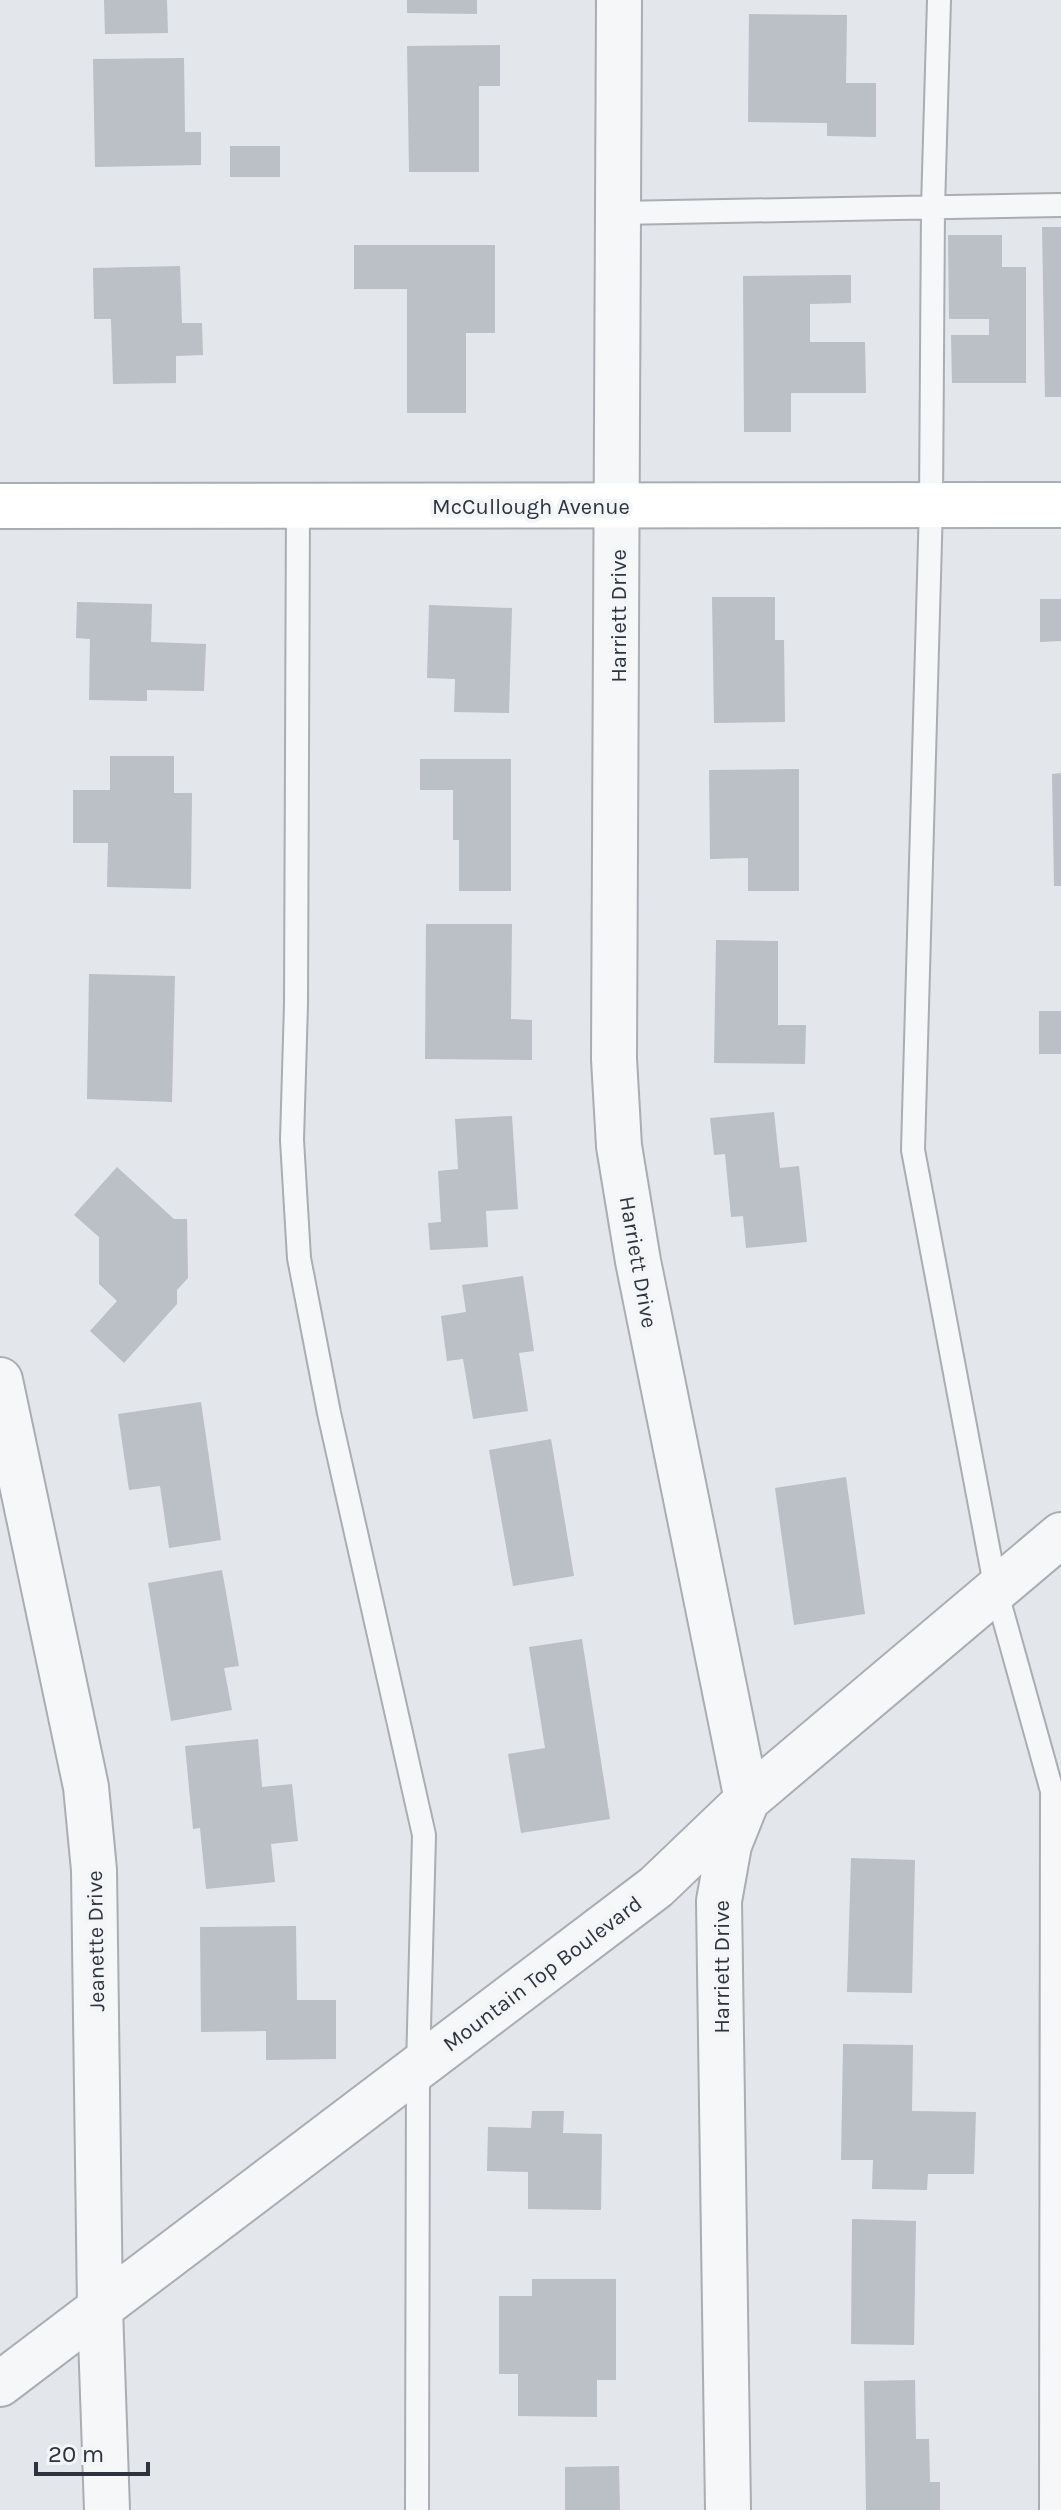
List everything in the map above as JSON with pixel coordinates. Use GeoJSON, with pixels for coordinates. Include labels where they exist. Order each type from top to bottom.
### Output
{"type":"FeatureCollection","features":[{"type":"Feature","properties":{"kind":"main road","name":"McCullough Avenue"},"geometry":{"type":"LineString","coordinates":[[0,506],[1061,505]]}},
{"type":"Feature","properties":{"kind":"street","name":"Harriett Drive"},"geometry":{"type":"LineString","coordinates":[[619,0],[614,1059],[619,1146],[638,1261],[747,1800],[729,1845],[719,1901],[728,2510]]}},
{"type":"Feature","properties":{"kind":"street","name":"Jeanette Drive"},"geometry":{"type":"LineString","coordinates":[[0,1380],[86,1787],[94,1870],[100,2308],[107,2510]]}},
{"type":"Feature","properties":{"kind":"street","name":"Mountain Top Boulevard"},"geometry":{"type":"LineString","coordinates":[[0,2384],[656,1887],[747,1800],[1061,1535]]}},
{"type":"Feature","properties":{"kind":"lane"},"geometry":{"type":"LineString","coordinates":[[939,0],[933,208],[931,505],[913,1150],[996,1590],[1052,1791],[1051,2510]]}},
{"type":"Feature","properties":{"kind":"lane"},"geometry":{"type":"LineString","coordinates":[[618,213],[1061,205]]}},
{"type":"Feature","properties":{"kind":"lane"},"geometry":{"type":"LineString","coordinates":[[298,506],[296,1004],[292,1140],[299,1258],[329,1413],[424,1835],[418,2067],[417,2510]]}},
{"type":"Feature","properties":{"kind":"building"},"geometry":{"type":"Polygon","coordinates":[[[104,0],[167,0],[168,33],[105,34],[104,0]]]}},
{"type":"Feature","properties":{"kind":"building"},"geometry":{"type":"Polygon","coordinates":[[[407,0],[477,0],[477,14],[407,13],[407,0]]]}},
{"type":"Feature","properties":{"kind":"building"},"geometry":{"type":"Polygon","coordinates":[[[749,14],[847,15],[846,83],[876,83],[876,137],[827,136],[827,123],[748,122],[749,14]]]}},
{"type":"Feature","properties":{"kind":"building"},"geometry":{"type":"Polygon","coordinates":[[[500,45],[500,86],[479,86],[479,172],[409,172],[407,46],[500,45]]]}},
{"type":"Feature","properties":{"kind":"building"},"geometry":{"type":"Polygon","coordinates":[[[184,58],[185,132],[201,132],[201,165],[95,167],[93,59],[184,58]]]}},
{"type":"Feature","properties":{"kind":"building"},"geometry":{"type":"Polygon","coordinates":[[[230,146],[280,146],[280,177],[230,177],[230,146]]]}},
{"type":"Feature","properties":{"kind":"building"},"geometry":{"type":"Polygon","coordinates":[[[1042,227],[1061,227],[1061,397],[1045,397],[1042,227]]]}},
{"type":"Feature","properties":{"kind":"building"},"geometry":{"type":"Polygon","coordinates":[[[948,235],[1002,235],[1002,267],[1026,267],[1026,383],[952,383],[951,335],[989,335],[989,319],[949,319],[948,235]]]}},
{"type":"Feature","properties":{"kind":"building"},"geometry":{"type":"Polygon","coordinates":[[[354,245],[495,245],[495,333],[466,333],[466,413],[407,413],[407,289],[354,289],[354,245]]]}},
{"type":"Feature","properties":{"kind":"building"},"geometry":{"type":"Polygon","coordinates":[[[180,266],[182,323],[202,323],[203,355],[176,356],[176,383],[113,384],[111,319],[94,319],[93,268],[180,266]]]}},
{"type":"Feature","properties":{"kind":"building"},"geometry":{"type":"Polygon","coordinates":[[[851,275],[851,303],[810,304],[810,342],[865,342],[866,393],[791,393],[791,432],[744,432],[743,276],[851,275]]]}},
{"type":"Feature","properties":{"kind":"building"},"geometry":{"type":"Polygon","coordinates":[[[712,597],[775,597],[775,640],[784,640],[785,722],[714,723],[712,597]]]}},
{"type":"Feature","properties":{"kind":"building"},"geometry":{"type":"Polygon","coordinates":[[[1040,599],[1061,599],[1061,641],[1040,642],[1040,599]]]}},
{"type":"Feature","properties":{"kind":"building"},"geometry":{"type":"Polygon","coordinates":[[[77,602],[152,604],[151,642],[206,644],[204,691],[147,690],[147,701],[89,700],[90,639],[76,638],[77,602]]]}},
{"type":"Feature","properties":{"kind":"building"},"geometry":{"type":"Polygon","coordinates":[[[429,605],[512,608],[509,713],[454,712],[455,679],[427,678],[429,605]]]}},
{"type":"Feature","properties":{"kind":"building"},"geometry":{"type":"Polygon","coordinates":[[[110,756],[174,756],[174,793],[192,793],[191,889],[107,887],[108,843],[73,843],[73,790],[110,790],[110,756]]]}},
{"type":"Feature","properties":{"kind":"building"},"geometry":{"type":"Polygon","coordinates":[[[420,759],[511,759],[511,891],[459,891],[459,840],[453,840],[453,790],[420,790],[420,759]]]}},
{"type":"Feature","properties":{"kind":"building"},"geometry":{"type":"Polygon","coordinates":[[[799,769],[799,891],[748,891],[748,858],[710,859],[709,770],[799,769]]]}},
{"type":"Feature","properties":{"kind":"building"},"geometry":{"type":"Polygon","coordinates":[[[1061,773],[1061,886],[1054,886],[1052,774],[1061,773]]]}},
{"type":"Feature","properties":{"kind":"building"},"geometry":{"type":"Polygon","coordinates":[[[426,924],[512,924],[511,1019],[532,1020],[532,1060],[425,1059],[426,924]]]}},
{"type":"Feature","properties":{"kind":"building"},"geometry":{"type":"Polygon","coordinates":[[[716,940],[778,941],[778,1025],[806,1025],[805,1064],[714,1063],[716,940]]]}},
{"type":"Feature","properties":{"kind":"building"},"geometry":{"type":"Polygon","coordinates":[[[89,974],[175,976],[172,1102],[87,1099],[89,974]]]}},
{"type":"Feature","properties":{"kind":"building"},"geometry":{"type":"Polygon","coordinates":[[[1039,1011],[1061,1011],[1061,1054],[1039,1054],[1039,1011]]]}},
{"type":"Feature","properties":{"kind":"building"},"geometry":{"type":"Polygon","coordinates":[[[774,1112],[780,1168],[799,1166],[807,1242],[746,1248],[743,1216],[731,1217],[725,1154],[714,1155],[710,1118],[774,1112]]]}},
{"type":"Feature","properties":{"kind":"building"},"geometry":{"type":"Polygon","coordinates":[[[512,1116],[518,1209],[486,1211],[488,1247],[430,1250],[428,1223],[441,1222],[438,1171],[458,1169],[455,1119],[512,1116]]]}},
{"type":"Feature","properties":{"kind":"building"},"geometry":{"type":"Polygon","coordinates":[[[117,1167],[174,1219],[187,1219],[188,1278],[177,1290],[177,1304],[124,1363],[90,1331],[117,1301],[99,1284],[99,1237],[74,1215],[117,1167]]]}},
{"type":"Feature","properties":{"kind":"building"},"geometry":{"type":"Polygon","coordinates":[[[523,1276],[534,1351],[519,1353],[528,1411],[473,1419],[463,1359],[447,1361],[441,1316],[466,1312],[462,1285],[523,1276]]]}},
{"type":"Feature","properties":{"kind":"building"},"geometry":{"type":"Polygon","coordinates":[[[201,1402],[221,1540],[169,1548],[160,1486],[129,1490],[118,1414],[201,1402]]]}},
{"type":"Feature","properties":{"kind":"building"},"geometry":{"type":"Polygon","coordinates":[[[551,1439],[574,1576],[513,1586],[489,1450],[551,1439]]]}},
{"type":"Feature","properties":{"kind":"building"},"geometry":{"type":"Polygon","coordinates":[[[846,1477],[865,1614],[794,1625],[775,1488],[846,1477]]]}},
{"type":"Feature","properties":{"kind":"building"},"geometry":{"type":"Polygon","coordinates":[[[222,1570],[239,1666],[224,1668],[232,1710],[171,1721],[148,1583],[222,1570]]]}},
{"type":"Feature","properties":{"kind":"building"},"geometry":{"type":"Polygon","coordinates":[[[582,1639],[610,1819],[521,1833],[508,1754],[545,1748],[529,1647],[582,1639]]]}},
{"type":"Feature","properties":{"kind":"building"},"geometry":{"type":"Polygon","coordinates":[[[258,1739],[262,1787],[292,1784],[298,1841],[271,1844],[275,1882],[206,1889],[200,1828],[193,1829],[185,1746],[258,1739]]]}},
{"type":"Feature","properties":{"kind":"building"},"geometry":{"type":"Polygon","coordinates":[[[851,1858],[915,1860],[912,1993],[847,1992],[851,1858]]]}},
{"type":"Feature","properties":{"kind":"building"},"geometry":{"type":"Polygon","coordinates":[[[296,1926],[297,2000],[336,2000],[336,2059],[266,2060],[266,2031],[201,2032],[200,1927],[296,1926]]]}},
{"type":"Feature","properties":{"kind":"building"},"geometry":{"type":"Polygon","coordinates":[[[843,2044],[913,2045],[912,2111],[976,2112],[974,2174],[928,2174],[927,2190],[872,2189],[873,2160],[841,2160],[843,2044]]]}},
{"type":"Feature","properties":{"kind":"building"},"geometry":{"type":"Polygon","coordinates":[[[532,2111],[564,2111],[563,2133],[602,2134],[601,2210],[528,2209],[528,2172],[487,2171],[488,2127],[531,2128],[532,2111]]]}},
{"type":"Feature","properties":{"kind":"building"},"geometry":{"type":"Polygon","coordinates":[[[852,2219],[916,2221],[914,2345],[851,2344],[852,2219]]]}},
{"type":"Feature","properties":{"kind":"building"},"geometry":{"type":"Polygon","coordinates":[[[532,2279],[616,2279],[616,2380],[597,2380],[597,2417],[518,2416],[518,2374],[499,2374],[499,2296],[532,2296],[532,2279]]]}},
{"type":"Feature","properties":{"kind":"building"},"geometry":{"type":"Polygon","coordinates":[[[915,2380],[916,2439],[929,2439],[930,2482],[940,2482],[940,2510],[866,2510],[864,2381],[915,2380]]]}},
{"type":"Feature","properties":{"kind":"building"},"geometry":{"type":"Polygon","coordinates":[[[619,2466],[620,2510],[565,2510],[565,2467],[619,2466]]]}}]}
